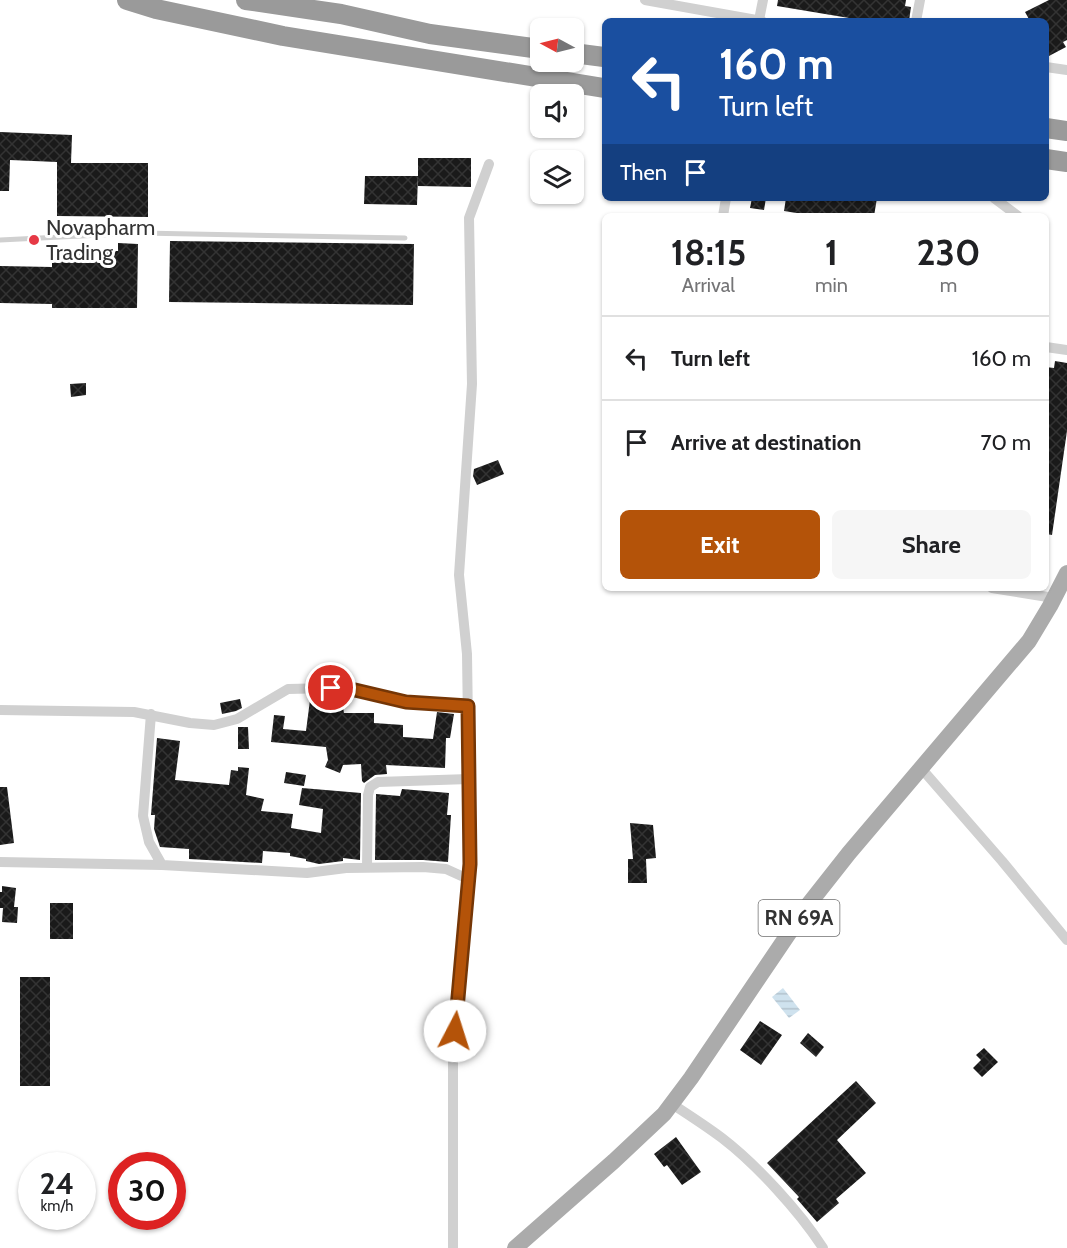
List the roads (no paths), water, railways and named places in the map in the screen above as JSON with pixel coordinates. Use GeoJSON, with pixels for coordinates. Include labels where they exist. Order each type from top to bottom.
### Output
{"type":"FeatureCollection","features":[{"type":"Feature","properties":{"kind":"highway"},"geometry":{"type":"LineString","coordinates":[[127,0],[156,9],[283,36],[602,88]]}},
{"type":"Feature","properties":{"kind":"highway"},"geometry":{"type":"LineString","coordinates":[[246,0],[341,14],[430,34],[530,48]]}},
{"type":"Feature","properties":{"kind":"highway"},"geometry":{"type":"LineString","coordinates":[[584,54],[602,57]]}},
{"type":"Feature","properties":{"kind":"highway"},"geometry":{"type":"LineString","coordinates":[[1049,128],[1067,131]]}},
{"type":"Feature","properties":{"kind":"highway"},"geometry":{"type":"LineString","coordinates":[[1049,159],[1067,162]]}},
{"type":"Feature","properties":{"kind":"main road","name":"RN 69A"},"geometry":{"type":"LineString","coordinates":[[515,1248],[664,1114],[692,1078],[808,905],[1029,641],[1067,573]]}},
{"type":"Feature","properties":{"kind":"street"},"geometry":{"type":"LineString","coordinates":[[645,0],[744,18]]}},
{"type":"Feature","properties":{"kind":"street"},"geometry":{"type":"LineString","coordinates":[[760,18],[763,0]]}},
{"type":"Feature","properties":{"kind":"street"},"geometry":{"type":"LineString","coordinates":[[917,18],[920,0]]}},
{"type":"Feature","properties":{"kind":"street"},"geometry":{"type":"LineString","coordinates":[[1049,67],[1067,70]]}},
{"type":"Feature","properties":{"kind":"street"},"geometry":{"type":"LineString","coordinates":[[453,1248],[453,1053],[468,879],[467,654],[459,575],[472,384],[469,218],[489,164]]}},
{"type":"Feature","properties":{"kind":"street"},"geometry":{"type":"LineString","coordinates":[[998,201],[1014,213]]}},
{"type":"Feature","properties":{"kind":"street"},"geometry":{"type":"LineString","coordinates":[[1049,347],[1067,350]]}},
{"type":"Feature","properties":{"kind":"street"},"geometry":{"type":"LineString","coordinates":[[1013,591],[1054,598]]}},
{"type":"Feature","properties":{"kind":"street"},"geometry":{"type":"LineString","coordinates":[[0,710],[134,712],[190,723],[214,725],[237,719],[288,689],[331,688],[355,690],[406,702],[468,706]]}},
{"type":"Feature","properties":{"kind":"street"},"geometry":{"type":"LineString","coordinates":[[152,714],[143,816],[149,842],[162,865]]}},
{"type":"Feature","properties":{"kind":"street"},"geometry":{"type":"LineString","coordinates":[[921,768],[1067,940]]}},
{"type":"Feature","properties":{"kind":"street"},"geometry":{"type":"LineString","coordinates":[[368,867],[368,795],[374,784],[469,779]]}},
{"type":"Feature","properties":{"kind":"street"},"geometry":{"type":"LineString","coordinates":[[0,862],[162,865],[307,873],[346,868],[435,867],[446,869],[468,879]]}},
{"type":"Feature","properties":{"kind":"street"},"geometry":{"type":"LineString","coordinates":[[672,1104],[723,1139],[750,1163],[808,1226],[823,1248]]}},
{"type":"Feature","properties":{"kind":"lane"},"geometry":{"type":"LineString","coordinates":[[0,240],[141,233],[405,238]]}},
{"type":"Feature","properties":{"kind":"water"},"geometry":{"type":"Polygon","coordinates":[[[783,988],[800,1010],[789,1018],[772,997],[783,988]]]}},
{"type":"Feature","properties":{"kind":"place","name":"Novapharm Trading"},"geometry":{"type":"Point","coordinates":[34,240]}}]}
